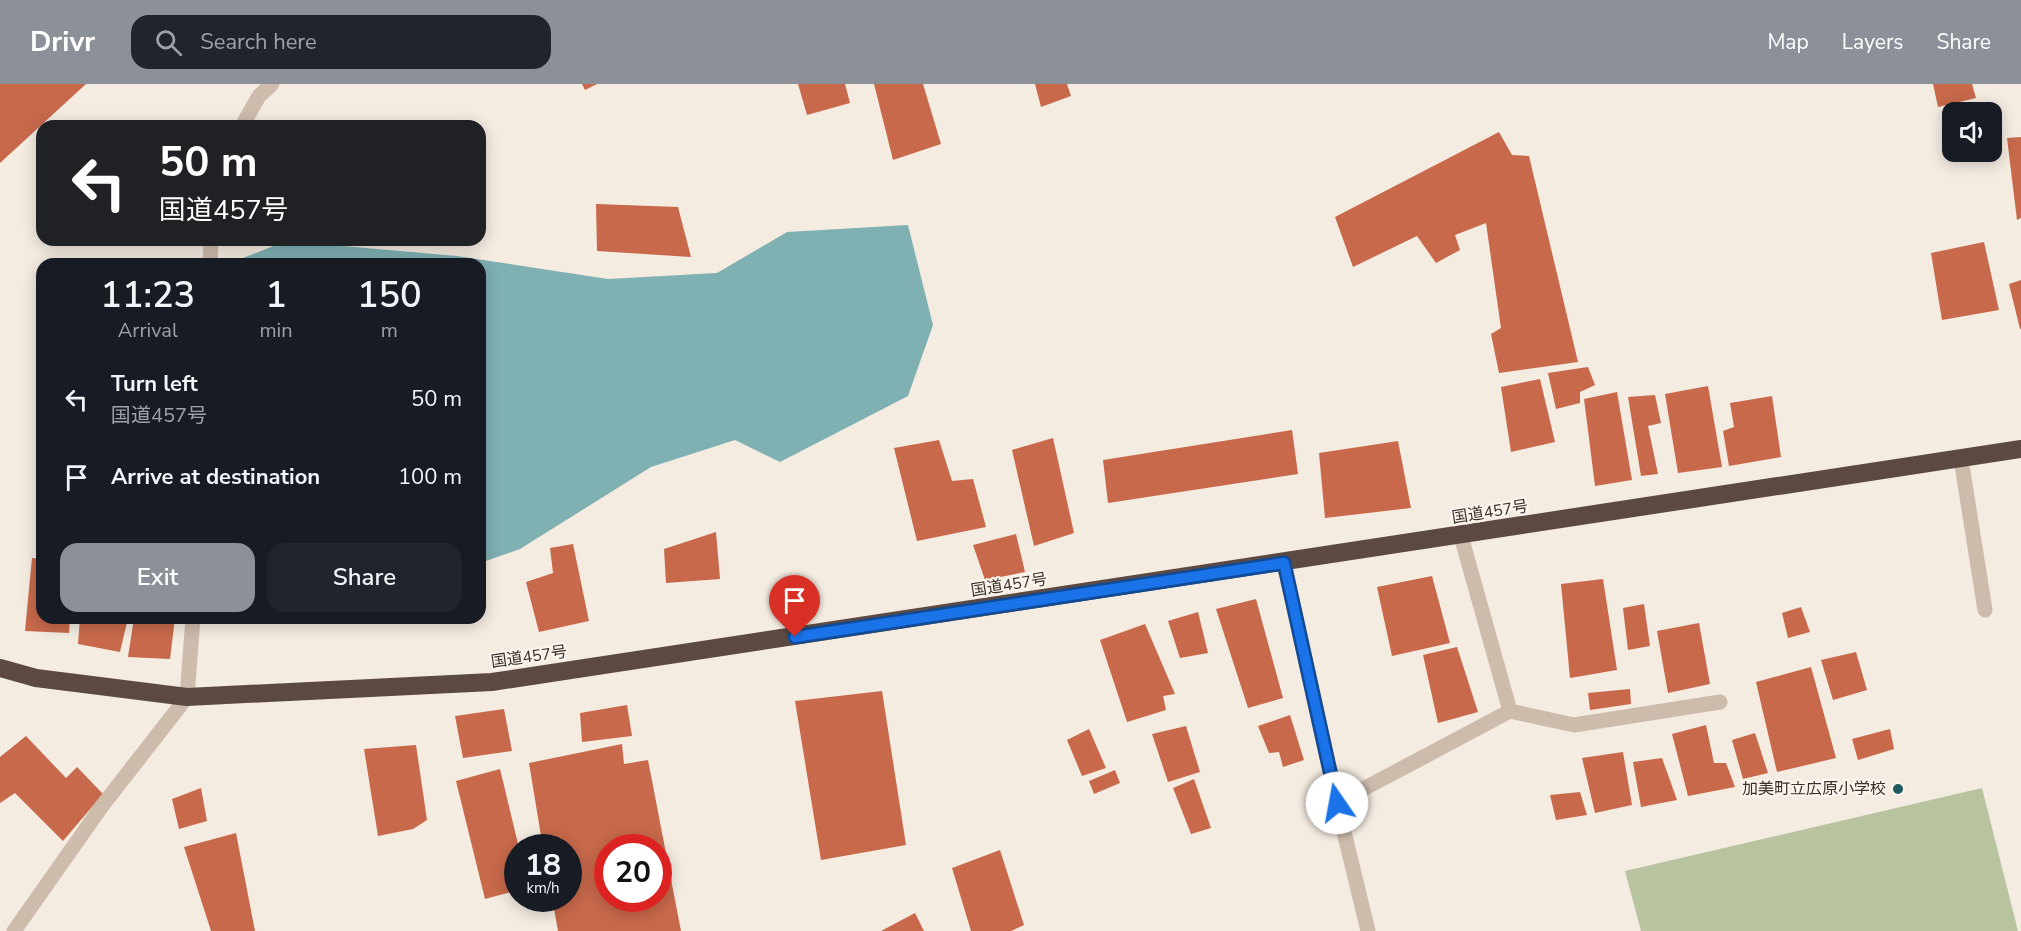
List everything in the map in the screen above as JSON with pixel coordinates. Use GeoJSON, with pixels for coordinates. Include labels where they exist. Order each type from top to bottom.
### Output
{"type":"FeatureCollection","features":[{"type":"Feature","properties":{"kind":"highway","name":"国道457号"},"geometry":{"type":"LineString","coordinates":[[0,668],[36,678],[187,697],[492,682],[2021,449]]}},
{"type":"Feature","properties":{"kind":"street"},"geometry":{"type":"LineString","coordinates":[[245,120],[259,96],[272,84]]}},
{"type":"Feature","properties":{"kind":"street"},"geometry":{"type":"LineString","coordinates":[[1961,459],[1985,610]]}},
{"type":"Feature","properties":{"kind":"street"},"geometry":{"type":"LineString","coordinates":[[1461,536],[1510,711]]}},
{"type":"Feature","properties":{"kind":"street"},"geometry":{"type":"LineString","coordinates":[[1284,563],[1368,931]]}},
{"type":"Feature","properties":{"kind":"street"},"geometry":{"type":"LineString","coordinates":[[15,931],[102,806],[187,697],[193,624]]}},
{"type":"Feature","properties":{"kind":"street"},"geometry":{"type":"LineString","coordinates":[[1337,803],[1510,711],[1574,725],[1720,702]]}},
{"type":"Feature","properties":{"kind":"green space"},"geometry":{"type":"Polygon","coordinates":[[[1982,788],[2018,931],[1641,931],[1625,871],[1982,788]]]}},
{"type":"Feature","properties":{"kind":"water"},"geometry":{"type":"Polygon","coordinates":[[[908,225],[933,325],[908,396],[780,462],[735,440],[651,467],[520,549],[486,561],[486,260],[608,279],[717,273],[787,232],[908,225]]]}},
{"type":"Feature","properties":{"kind":"water"},"geometry":{"type":"Polygon","coordinates":[[[273,246],[343,246],[470,258],[243,258],[273,246]]]}},
{"type":"Feature","properties":{"kind":"building"},"geometry":{"type":"Polygon","coordinates":[[[0,84],[86,84],[47,120],[36,120],[36,130],[0,163],[0,84]]]}},
{"type":"Feature","properties":{"kind":"building"},"geometry":{"type":"Polygon","coordinates":[[[582,84],[597,84],[585,90],[582,84]]]}},
{"type":"Feature","properties":{"kind":"building"},"geometry":{"type":"Polygon","coordinates":[[[798,84],[845,84],[850,103],[807,115],[798,84]]]}},
{"type":"Feature","properties":{"kind":"building"},"geometry":{"type":"Polygon","coordinates":[[[874,84],[923,84],[941,144],[893,160],[874,84]]]}},
{"type":"Feature","properties":{"kind":"building"},"geometry":{"type":"Polygon","coordinates":[[[1035,84],[1067,84],[1071,96],[1041,107],[1035,84]]]}},
{"type":"Feature","properties":{"kind":"building"},"geometry":{"type":"Polygon","coordinates":[[[1933,84],[1972,84],[1976,98],[1959,102],[1942,102],[1942,106],[1938,107],[1933,84]]]}},
{"type":"Feature","properties":{"kind":"building"},"geometry":{"type":"Polygon","coordinates":[[[1499,132],[1512,155],[1529,156],[1578,362],[1499,373],[1491,334],[1501,328],[1486,223],[1455,235],[1460,250],[1436,263],[1417,236],[1353,267],[1335,217],[1499,132]]]}},
{"type":"Feature","properties":{"kind":"building"},"geometry":{"type":"Polygon","coordinates":[[[2021,137],[2021,218],[2017,220],[2007,138],[2021,137]]]}},
{"type":"Feature","properties":{"kind":"building"},"geometry":{"type":"Polygon","coordinates":[[[596,204],[678,207],[691,257],[597,251],[596,204]]]}},
{"type":"Feature","properties":{"kind":"building"},"geometry":{"type":"Polygon","coordinates":[[[1984,242],[1999,310],[1942,320],[1931,253],[1984,242]]]}},
{"type":"Feature","properties":{"kind":"building"},"geometry":{"type":"Polygon","coordinates":[[[2021,280],[2021,329],[2020,329],[2009,284],[2021,280]]]}},
{"type":"Feature","properties":{"kind":"building"},"geometry":{"type":"Polygon","coordinates":[[[1588,367],[1595,385],[1580,392],[1580,403],[1556,409],[1548,373],[1588,367]]]}},
{"type":"Feature","properties":{"kind":"building"},"geometry":{"type":"Polygon","coordinates":[[[1540,379],[1555,442],[1511,452],[1501,387],[1540,379]]]}},
{"type":"Feature","properties":{"kind":"building"},"geometry":{"type":"Polygon","coordinates":[[[1708,386],[1722,467],[1678,473],[1665,394],[1708,386]]]}},
{"type":"Feature","properties":{"kind":"building"},"geometry":{"type":"Polygon","coordinates":[[[1617,392],[1632,480],[1595,486],[1584,399],[1617,392]]]}},
{"type":"Feature","properties":{"kind":"building"},"geometry":{"type":"Polygon","coordinates":[[[1655,395],[1661,423],[1648,426],[1658,474],[1641,476],[1628,397],[1655,395]]]}},
{"type":"Feature","properties":{"kind":"building"},"geometry":{"type":"Polygon","coordinates":[[[1772,396],[1781,457],[1729,466],[1723,431],[1734,427],[1730,403],[1772,396]]]}},
{"type":"Feature","properties":{"kind":"building"},"geometry":{"type":"Polygon","coordinates":[[[1292,430],[1298,474],[1108,503],[1103,460],[1292,430]]]}},
{"type":"Feature","properties":{"kind":"building"},"geometry":{"type":"Polygon","coordinates":[[[1053,438],[1074,533],[1034,546],[1012,450],[1053,438]]]}},
{"type":"Feature","properties":{"kind":"building"},"geometry":{"type":"Polygon","coordinates":[[[939,440],[952,481],[973,479],[986,527],[917,541],[894,448],[939,440]]]}},
{"type":"Feature","properties":{"kind":"building"},"geometry":{"type":"Polygon","coordinates":[[[1398,441],[1411,508],[1325,518],[1319,453],[1398,441]]]}},
{"type":"Feature","properties":{"kind":"building"},"geometry":{"type":"Polygon","coordinates":[[[716,532],[720,579],[666,583],[664,549],[716,532]]]}},
{"type":"Feature","properties":{"kind":"building"},"geometry":{"type":"Polygon","coordinates":[[[1016,534],[1025,572],[985,580],[973,545],[1016,534]]]}},
{"type":"Feature","properties":{"kind":"building"},"geometry":{"type":"Polygon","coordinates":[[[573,544],[589,621],[539,632],[526,582],[553,573],[550,548],[573,544]]]}},
{"type":"Feature","properties":{"kind":"building"},"geometry":{"type":"Polygon","coordinates":[[[32,558],[36,558],[36,624],[70,624],[69,633],[25,631],[32,558]]]}},
{"type":"Feature","properties":{"kind":"building"},"geometry":{"type":"Polygon","coordinates":[[[1432,576],[1450,643],[1392,656],[1377,587],[1432,576]]]}},
{"type":"Feature","properties":{"kind":"building"},"geometry":{"type":"Polygon","coordinates":[[[1603,579],[1617,670],[1570,678],[1561,584],[1603,579]]]}},
{"type":"Feature","properties":{"kind":"building"},"geometry":{"type":"Polygon","coordinates":[[[1256,599],[1283,698],[1248,708],[1216,609],[1256,599]]]}},
{"type":"Feature","properties":{"kind":"building"},"geometry":{"type":"Polygon","coordinates":[[[1644,604],[1650,646],[1628,650],[1623,608],[1644,604]]]}},
{"type":"Feature","properties":{"kind":"building"},"geometry":{"type":"Polygon","coordinates":[[[1801,607],[1810,632],[1788,638],[1782,613],[1801,607]]]}},
{"type":"Feature","properties":{"kind":"building"},"geometry":{"type":"Polygon","coordinates":[[[1198,612],[1208,653],[1180,658],[1168,621],[1198,612]]]}},
{"type":"Feature","properties":{"kind":"building"},"geometry":{"type":"Polygon","coordinates":[[[1699,623],[1710,684],[1668,693],[1657,631],[1699,623]]]}},
{"type":"Feature","properties":{"kind":"building"},"geometry":{"type":"Polygon","coordinates":[[[80,624],[127,624],[120,652],[78,644],[80,624]]]}},
{"type":"Feature","properties":{"kind":"building"},"geometry":{"type":"Polygon","coordinates":[[[133,624],[174,624],[170,659],[128,657],[133,624]]]}},
{"type":"Feature","properties":{"kind":"building"},"geometry":{"type":"Polygon","coordinates":[[[1145,624],[1175,694],[1163,696],[1166,710],[1127,722],[1100,640],[1145,624]]]}},
{"type":"Feature","properties":{"kind":"building"},"geometry":{"type":"Polygon","coordinates":[[[1457,647],[1478,712],[1438,723],[1423,655],[1457,647]]]}},
{"type":"Feature","properties":{"kind":"building"},"geometry":{"type":"Polygon","coordinates":[[[1856,652],[1867,690],[1833,700],[1821,660],[1856,652]]]}},
{"type":"Feature","properties":{"kind":"building"},"geometry":{"type":"Polygon","coordinates":[[[1811,667],[1836,758],[1777,772],[1756,682],[1811,667]]]}},
{"type":"Feature","properties":{"kind":"building"},"geometry":{"type":"Polygon","coordinates":[[[1630,689],[1631,704],[1590,710],[1588,693],[1630,689]]]}},
{"type":"Feature","properties":{"kind":"building"},"geometry":{"type":"Polygon","coordinates":[[[882,691],[906,845],[821,860],[795,701],[882,691]]]}},
{"type":"Feature","properties":{"kind":"building"},"geometry":{"type":"Polygon","coordinates":[[[627,705],[632,736],[582,742],[580,713],[627,705]]]}},
{"type":"Feature","properties":{"kind":"building"},"geometry":{"type":"Polygon","coordinates":[[[504,709],[512,751],[463,758],[455,716],[504,709]]]}},
{"type":"Feature","properties":{"kind":"building"},"geometry":{"type":"Polygon","coordinates":[[[1290,715],[1304,760],[1283,767],[1279,752],[1269,753],[1258,726],[1290,715]]]}},
{"type":"Feature","properties":{"kind":"building"},"geometry":{"type":"Polygon","coordinates":[[[1706,725],[1714,763],[1726,763],[1735,787],[1688,796],[1672,734],[1706,725]]]}},
{"type":"Feature","properties":{"kind":"building"},"geometry":{"type":"Polygon","coordinates":[[[1186,726],[1200,772],[1168,782],[1152,734],[1186,726]]]}},
{"type":"Feature","properties":{"kind":"building"},"geometry":{"type":"Polygon","coordinates":[[[1089,729],[1106,768],[1082,776],[1067,740],[1089,729]]]}},
{"type":"Feature","properties":{"kind":"building"},"geometry":{"type":"Polygon","coordinates":[[[1890,729],[1894,749],[1858,760],[1852,739],[1890,729]]]}},
{"type":"Feature","properties":{"kind":"building"},"geometry":{"type":"Polygon","coordinates":[[[1755,733],[1768,773],[1743,779],[1732,740],[1755,733]]]}},
{"type":"Feature","properties":{"kind":"building"},"geometry":{"type":"Polygon","coordinates":[[[26,736],[66,778],[77,767],[103,794],[63,841],[15,793],[0,803],[0,757],[26,736]]]}},
{"type":"Feature","properties":{"kind":"building"},"geometry":{"type":"Polygon","coordinates":[[[622,744],[624,764],[648,760],[662,834],[594,834],[594,912],[672,912],[672,884],[681,931],[558,931],[555,912],[582,912],[582,834],[541,834],[529,763],[622,744]]]}},
{"type":"Feature","properties":{"kind":"building"},"geometry":{"type":"Polygon","coordinates":[[[416,745],[427,820],[413,829],[378,836],[364,749],[416,745]]]}},
{"type":"Feature","properties":{"kind":"building"},"geometry":{"type":"Polygon","coordinates":[[[1623,752],[1632,805],[1595,813],[1582,758],[1623,752]]]}},
{"type":"Feature","properties":{"kind":"building"},"geometry":{"type":"Polygon","coordinates":[[[1662,758],[1677,800],[1641,807],[1633,762],[1662,758]]]}},
{"type":"Feature","properties":{"kind":"building"},"geometry":{"type":"Polygon","coordinates":[[[500,769],[516,834],[504,834],[504,894],[485,899],[456,781],[500,769]]]}},
{"type":"Feature","properties":{"kind":"building"},"geometry":{"type":"Polygon","coordinates":[[[1115,770],[1120,783],[1094,794],[1089,781],[1115,770]]]}},
{"type":"Feature","properties":{"kind":"building"},"geometry":{"type":"Polygon","coordinates":[[[1194,779],[1211,828],[1191,834],[1173,788],[1194,779]]]}},
{"type":"Feature","properties":{"kind":"building"},"geometry":{"type":"Polygon","coordinates":[[[201,788],[207,821],[179,829],[172,799],[201,788]]]}},
{"type":"Feature","properties":{"kind":"building"},"geometry":{"type":"Polygon","coordinates":[[[1580,792],[1587,815],[1556,820],[1550,795],[1580,792]]]}},
{"type":"Feature","properties":{"kind":"building"},"geometry":{"type":"Polygon","coordinates":[[[236,833],[255,931],[211,931],[184,847],[236,833]]]}},
{"type":"Feature","properties":{"kind":"building"},"geometry":{"type":"Polygon","coordinates":[[[1000,850],[1024,925],[1011,931],[971,931],[952,868],[1000,850]]]}},
{"type":"Feature","properties":{"kind":"building"},"geometry":{"type":"Polygon","coordinates":[[[915,913],[924,931],[881,931],[915,913]]]}},
{"type":"Feature","properties":{"kind":"place","name":"加美町立広原小学校"},"geometry":{"type":"Point","coordinates":[1898,789]}},
{"type":"Feature","properties":{"kind":"route"},"geometry":{"type":"LineString","coordinates":[[795,637],[1284,563],[1337,803]]}}]}
